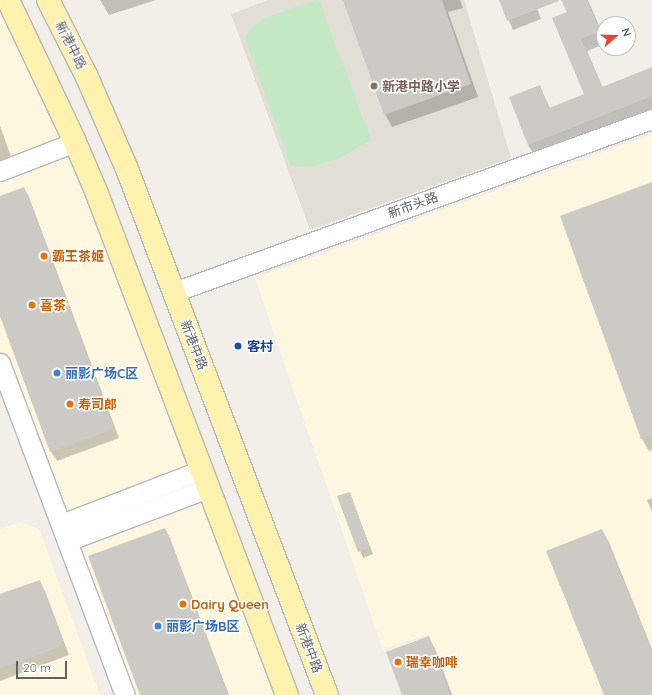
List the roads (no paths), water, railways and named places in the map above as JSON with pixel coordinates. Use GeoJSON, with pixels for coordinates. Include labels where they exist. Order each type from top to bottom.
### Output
{"type":"FeatureCollection","features":[{"type":"Feature","properties":{"kind":"main road"},"geometry":{"type":"LineString","coordinates":[[8,0],[75,142],[116,241],[287,695]]}},
{"type":"Feature","properties":{"kind":"main road","name":"新港中路"},"geometry":{"type":"LineString","coordinates":[[48,0],[87,77],[142,205],[327,695]]}},
{"type":"Feature","properties":{"kind":"street","name":"新市头路"},"geometry":{"type":"LineString","coordinates":[[174,292],[652,118]]}},
{"type":"Feature","properties":{"kind":"street"},"geometry":{"type":"LineString","coordinates":[[0,171],[75,142]]}},
{"type":"Feature","properties":{"kind":"street"},"geometry":{"type":"LineString","coordinates":[[0,363],[125,695]]}},
{"type":"Feature","properties":{"kind":"street"},"geometry":{"type":"LineString","coordinates":[[64,533],[205,479]]}},
{"type":"Feature","properties":{"kind":"place","name":"新港中路小学"},"geometry":{"type":"Point","coordinates":[374,86]}},
{"type":"Feature","properties":{"kind":"place","name":"霸王茶姬"},"geometry":{"type":"Point","coordinates":[44,256]}},
{"type":"Feature","properties":{"kind":"place","name":"喜茶"},"geometry":{"type":"Point","coordinates":[32,305]}},
{"type":"Feature","properties":{"kind":"place","name":"客村"},"geometry":{"type":"Point","coordinates":[238,346]}},
{"type":"Feature","properties":{"kind":"place","name":"丽影广场C区"},"geometry":{"type":"Point","coordinates":[57,373]}},
{"type":"Feature","properties":{"kind":"place","name":"寿司郎"},"geometry":{"type":"Point","coordinates":[70,404]}},
{"type":"Feature","properties":{"kind":"place","name":"Dairy Queen"},"geometry":{"type":"Point","coordinates":[183,604]}},
{"type":"Feature","properties":{"kind":"place","name":"丽影广场B区"},"geometry":{"type":"Point","coordinates":[158,626]}},
{"type":"Feature","properties":{"kind":"place","name":"瑞幸咖啡"},"geometry":{"type":"Point","coordinates":[398,662]}}]}
